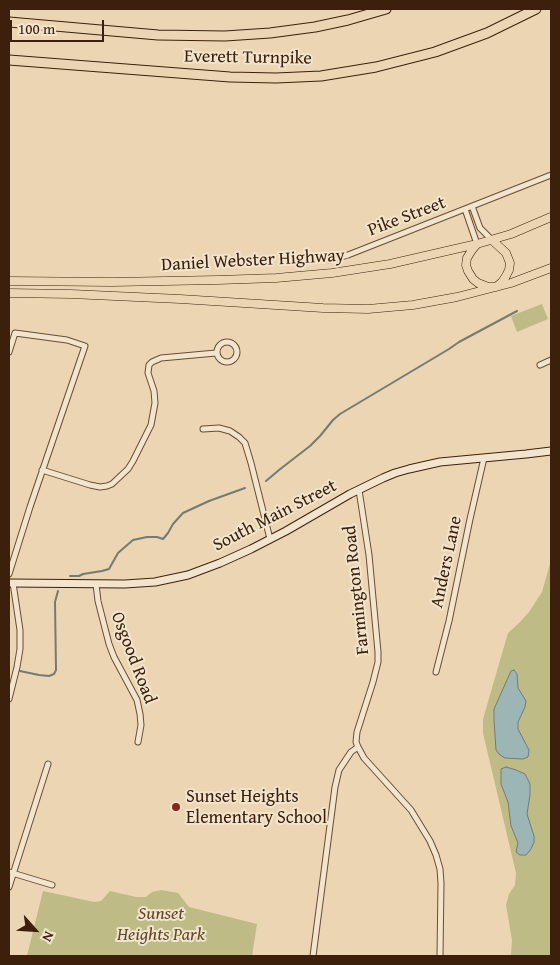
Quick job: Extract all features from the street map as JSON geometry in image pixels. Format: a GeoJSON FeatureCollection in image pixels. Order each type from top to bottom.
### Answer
{"type":"FeatureCollection","features":[{"type":"Feature","properties":{"kind":"highway","name":"Everett Turnpike"},"geometry":{"type":"LineString","coordinates":[[9,22],[146,34],[225,36],[309,28],[386,9]]}},
{"type":"Feature","properties":{"kind":"highway","name":"Everett Turnpike"},"geometry":{"type":"LineString","coordinates":[[9,60],[230,77],[276,78],[321,76],[376,67],[434,52],[487,33],[536,9]]}},
{"type":"Feature","properties":{"kind":"main road","name":"Daniel Webster Highway"},"geometry":{"type":"LineString","coordinates":[[9,281],[180,281],[299,277],[344,272],[477,244],[533,226],[551,217]]}},
{"type":"Feature","properties":{"kind":"main road"},"geometry":{"type":"LineString","coordinates":[[477,244],[467,258],[466,265],[468,271],[478,283],[488,287],[496,287],[506,276],[510,264],[504,250],[492,240]]}},
{"type":"Feature","properties":{"kind":"main road","name":"Daniel Webster Highway"},"geometry":{"type":"LineString","coordinates":[[9,294],[71,294],[357,309],[391,307],[457,297],[496,287],[551,268]]}},
{"type":"Feature","properties":{"kind":"street","name":"Pike Street"},"geometry":{"type":"LineString","coordinates":[[330,260],[348,255],[551,175]]}},
{"type":"Feature","properties":{"kind":"street","name":"Pike Street"},"geometry":{"type":"LineString","coordinates":[[472,206],[480,228],[492,240]]}},
{"type":"Feature","properties":{"kind":"street","name":"Pike Street"},"geometry":{"type":"LineString","coordinates":[[465,209],[477,244]]}},
{"type":"Feature","properties":{"kind":"street"},"geometry":{"type":"LineString","coordinates":[[9,352],[15,333],[68,340],[85,346],[42,470],[9,574]]}},
{"type":"Feature","properties":{"kind":"street"},"geometry":{"type":"LineString","coordinates":[[227,342],[235,346],[237,352],[234,360],[226,363],[220,360],[216,353],[219,345],[227,342]]}},
{"type":"Feature","properties":{"kind":"street"},"geometry":{"type":"LineString","coordinates":[[42,470],[90,485],[100,487],[112,484],[133,461],[151,425],[155,403],[148,373],[149,365],[161,358],[216,353]]}},
{"type":"Feature","properties":{"kind":"street"},"geometry":{"type":"LineString","coordinates":[[540,365],[551,360]]}},
{"type":"Feature","properties":{"kind":"street"},"geometry":{"type":"LineString","coordinates":[[203,429],[219,428],[230,431],[245,443],[270,539]]}},
{"type":"Feature","properties":{"kind":"street","name":"South Main Street"},"geometry":{"type":"LineString","coordinates":[[11,583],[140,584],[188,575],[251,549],[383,478],[440,462],[551,451]]}},
{"type":"Feature","properties":{"kind":"street","name":"Anders Lane"},"geometry":{"type":"LineString","coordinates":[[436,672],[449,621],[484,458]]}},
{"type":"Feature","properties":{"kind":"street","name":"Farmington Road"},"geometry":{"type":"LineString","coordinates":[[358,747],[356,732],[374,682],[378,662],[369,554],[360,490]]}},
{"type":"Feature","properties":{"kind":"street"},"geometry":{"type":"LineString","coordinates":[[9,699],[20,649],[20,630],[11,583]]}},
{"type":"Feature","properties":{"kind":"street","name":"Osgood Road"},"geometry":{"type":"LineString","coordinates":[[96,584],[98,602],[109,644],[137,700],[141,725],[138,742]]}},
{"type":"Feature","properties":{"kind":"street"},"geometry":{"type":"LineString","coordinates":[[313,956],[335,787],[339,770],[351,752],[358,747],[364,758],[411,810],[430,841],[436,855],[441,883],[440,956]]}},
{"type":"Feature","properties":{"kind":"street"},"geometry":{"type":"LineString","coordinates":[[9,887],[11,872],[48,764]]}},
{"type":"Feature","properties":{"kind":"street"},"geometry":{"type":"LineString","coordinates":[[11,872],[52,885]]}},
{"type":"Feature","properties":{"kind":"green space"},"geometry":{"type":"Polygon","coordinates":[[[542,304],[548,319],[517,332],[511,316],[542,304]]]}},
{"type":"Feature","properties":{"kind":"green space"},"geometry":{"type":"Polygon","coordinates":[[[551,560],[551,956],[511,956],[512,940],[506,905],[509,894],[515,885],[516,873],[483,733],[483,719],[508,633],[529,612],[542,592],[551,560]]]}},
{"type":"Feature","properties":{"kind":"green space","name":"Sunset Heights Park"},"geometry":{"type":"Polygon","coordinates":[[[161,890],[178,893],[189,907],[257,924],[252,956],[27,956],[43,891],[94,902],[101,901],[110,891],[136,897],[146,897],[152,892],[161,890]]]}},
{"type":"Feature","properties":{"kind":"water"},"geometry":{"type":"Polygon","coordinates":[[[514,670],[517,674],[518,688],[526,701],[518,722],[518,729],[529,750],[528,757],[523,759],[505,758],[496,750],[494,709],[511,671],[514,670]]]}},
{"type":"Feature","properties":{"kind":"water"},"geometry":{"type":"Polygon","coordinates":[[[506,767],[525,774],[530,784],[527,814],[534,842],[526,855],[520,855],[516,852],[518,843],[511,826],[508,802],[501,784],[501,769],[506,767]]]}},
{"type":"Feature","properties":{"kind":"waterway"},"geometry":{"type":"LineString","coordinates":[[266,481],[310,446],[340,414],[459,342],[517,311]]}},
{"type":"Feature","properties":{"kind":"waterway"},"geometry":{"type":"LineString","coordinates":[[70,576],[79,576],[109,569],[118,553],[133,540],[147,537],[163,539],[183,513],[245,488]]}},
{"type":"Feature","properties":{"kind":"waterway"},"geometry":{"type":"LineString","coordinates":[[20,671],[49,676],[54,674],[56,670],[55,602],[58,591]]}},
{"type":"Feature","properties":{"kind":"place","name":"Sunset Heights Elementary School"},"geometry":{"type":"Point","coordinates":[176,807]}}]}
